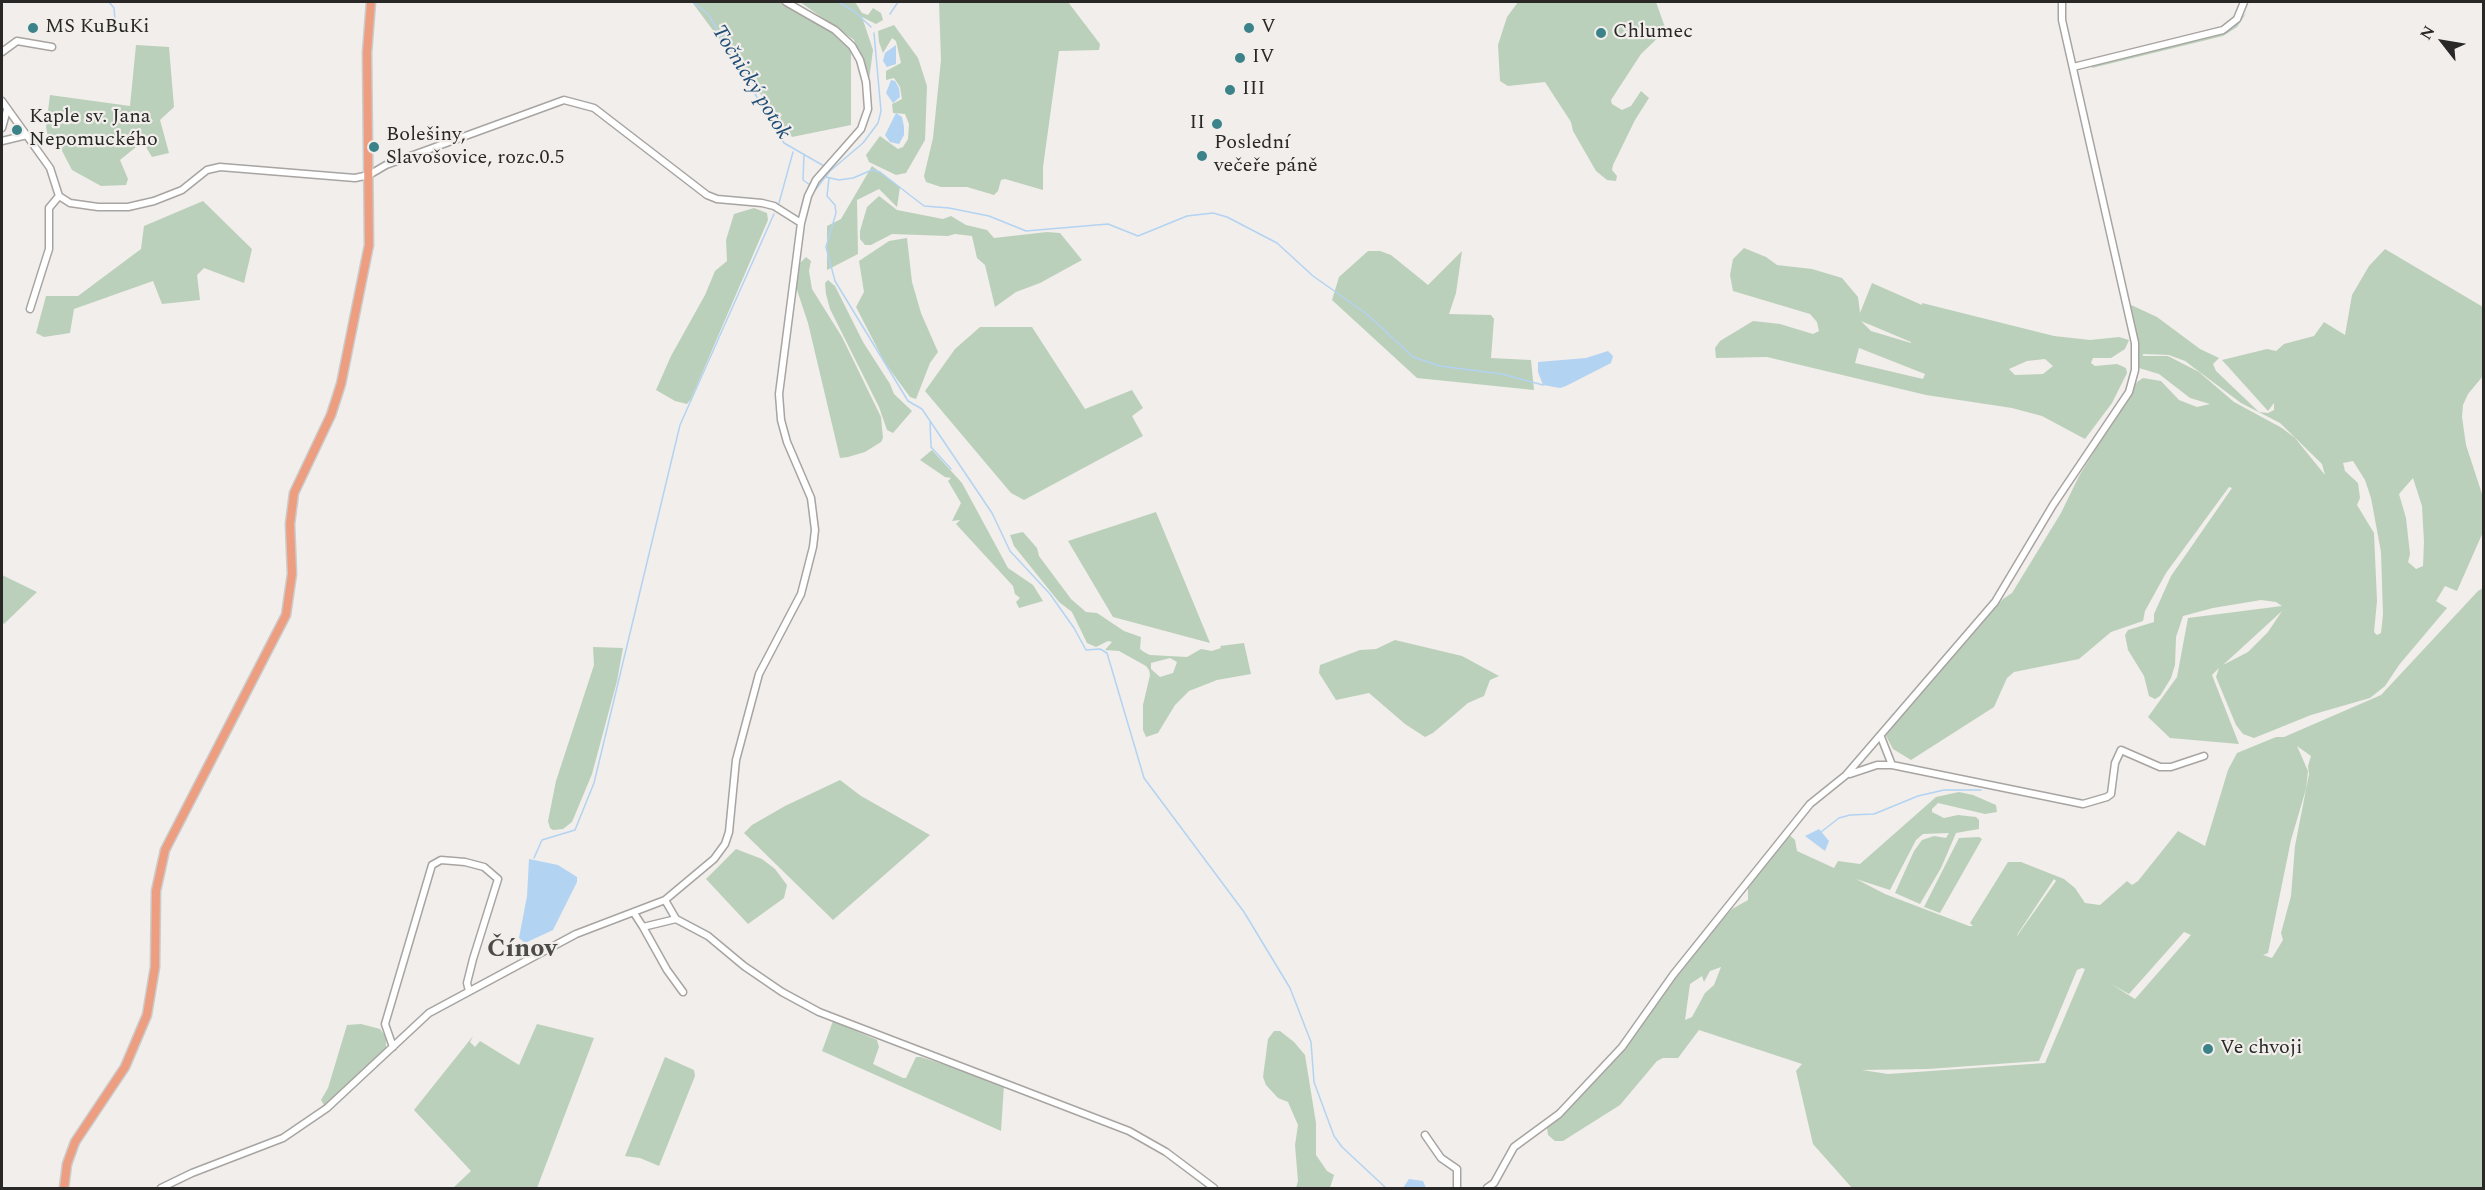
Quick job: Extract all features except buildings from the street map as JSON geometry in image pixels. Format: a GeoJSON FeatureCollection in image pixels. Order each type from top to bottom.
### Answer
{"type":"FeatureCollection","features":[{"type":"Feature","properties":{"kind":"main road"},"geometry":{"type":"LineString","coordinates":[[64,1188],[65,1176],[77,1138],[125,1067],[143,1029],[154,977],[157,882],[167,844],[286,615],[291,586],[290,524],[294,493],[331,416],[350,351],[369,245],[368,53],[371,2]]}},
{"type":"Feature","properties":{"kind":"street"},"geometry":{"type":"LineString","coordinates":[[161,1188],[192,1173],[264,1147],[294,1131],[327,1108],[429,1013],[576,934],[665,900],[714,859],[726,844],[736,760],[759,674],[801,594],[811,564],[815,530],[811,498],[787,442],[781,420],[778,394],[801,223],[808,196],[822,171],[861,129],[866,119],[868,100],[866,82],[856,53],[844,37],[786,2]]}},
{"type":"Feature","properties":{"kind":"street"},"geometry":{"type":"LineString","coordinates":[[1487,1188],[1494,1183],[1514,1147],[1558,1114],[1608,1064],[1673,975],[1804,812],[1846,776],[1995,602],[2053,505],[2112,419],[2132,382],[2136,357],[2135,343],[2062,20],[2061,2]]}},
{"type":"Feature","properties":{"kind":"street"},"geometry":{"type":"LineString","coordinates":[[2073,67],[2223,30],[2237,19],[2244,2]]}},
{"type":"Feature","properties":{"kind":"street"},"geometry":{"type":"LineString","coordinates":[[2,51],[17,41],[52,47]]}},
{"type":"Feature","properties":{"kind":"street"},"geometry":{"type":"LineString","coordinates":[[2,101],[50,168],[59,196],[70,203],[98,207],[128,207],[182,190],[207,170],[220,167],[355,178],[369,175],[386,165],[564,100],[594,108],[707,195],[717,199],[774,206],[801,223]]}},
{"type":"Feature","properties":{"kind":"street"},"geometry":{"type":"LineString","coordinates":[[2,128],[7,110]]}},
{"type":"Feature","properties":{"kind":"street"},"geometry":{"type":"LineString","coordinates":[[2,141],[27,135]]}},
{"type":"Feature","properties":{"kind":"street"},"geometry":{"type":"LineString","coordinates":[[30,309],[49,249],[49,208],[59,196]]}},
{"type":"Feature","properties":{"kind":"street"},"geometry":{"type":"LineString","coordinates":[[1881,737],[1892,765]]}},
{"type":"Feature","properties":{"kind":"street"},"geometry":{"type":"LineString","coordinates":[[1846,776],[1877,765],[1892,765],[2083,804],[2112,794],[2115,763],[2121,750],[2160,767],[2170,767],[2204,756]]}},
{"type":"Feature","properties":{"kind":"street"},"geometry":{"type":"LineString","coordinates":[[393,1047],[385,1024],[432,866],[441,860],[465,862],[484,867],[498,879],[467,983],[469,991]]}},
{"type":"Feature","properties":{"kind":"street"},"geometry":{"type":"LineString","coordinates":[[665,900],[676,919],[708,936],[744,966],[782,992],[819,1012],[1129,1131],[1166,1152],[1215,1188]]}},
{"type":"Feature","properties":{"kind":"street"},"geometry":{"type":"LineString","coordinates":[[634,913],[683,992]]}},
{"type":"Feature","properties":{"kind":"street"},"geometry":{"type":"LineString","coordinates":[[642,927],[676,919]]}},
{"type":"Feature","properties":{"kind":"street"},"geometry":{"type":"LineString","coordinates":[[1425,1136],[1441,1158],[1457,1169],[1457,1188]]}},
{"type":"Feature","properties":{"kind":"green space"},"geometry":{"type":"Polygon","coordinates":[[[692,2],[794,2],[851,39],[851,125],[792,137],[692,2]]]}},
{"type":"Feature","properties":{"kind":"green space"},"geometry":{"type":"Polygon","coordinates":[[[800,2],[855,2],[862,13],[868,15],[873,8],[881,13],[883,20],[876,24],[862,17],[873,50],[869,80],[854,40],[800,2]]]}},
{"type":"Feature","properties":{"kind":"green space"},"geometry":{"type":"Polygon","coordinates":[[[939,2],[1068,2],[1100,44],[1099,50],[1059,51],[1043,167],[1043,190],[1005,179],[1001,180],[998,191],[994,195],[967,187],[941,187],[926,182],[924,176],[933,138],[941,60],[939,2]]]}},
{"type":"Feature","properties":{"kind":"green space"},"geometry":{"type":"Polygon","coordinates":[[[1518,2],[1656,2],[1666,30],[1641,54],[1611,100],[1612,104],[1622,110],[1631,106],[1641,91],[1649,98],[1635,120],[1613,165],[1612,170],[1617,176],[1616,181],[1607,180],[1596,171],[1573,131],[1571,122],[1545,82],[1508,86],[1500,81],[1498,45],[1507,17],[1518,2]]]}},
{"type":"Feature","properties":{"kind":"green space"},"geometry":{"type":"Polygon","coordinates":[[[2247,12],[2237,27],[2223,36],[2092,68],[2092,65],[2222,34],[2233,28],[2247,12]]]}},
{"type":"Feature","properties":{"kind":"green space"},"geometry":{"type":"Polygon","coordinates":[[[894,25],[918,58],[927,86],[925,140],[906,173],[896,175],[869,162],[866,155],[880,136],[898,149],[903,147],[908,139],[909,124],[905,114],[893,113],[892,104],[902,99],[900,87],[894,78],[886,80],[886,71],[901,63],[896,41],[892,38],[883,53],[879,42],[878,31],[894,25]]]}},
{"type":"Feature","properties":{"kind":"green space"},"geometry":{"type":"Polygon","coordinates":[[[136,45],[169,47],[174,107],[160,120],[169,153],[152,157],[146,147],[136,147],[120,160],[128,179],[126,185],[101,186],[72,170],[59,145],[48,137],[46,127],[50,95],[130,106],[136,45]]]}},
{"type":"Feature","properties":{"kind":"green space"},"geometry":{"type":"Polygon","coordinates":[[[872,166],[900,187],[897,207],[879,189],[857,200],[858,254],[827,270],[827,226],[841,219],[872,166]]]}},
{"type":"Feature","properties":{"kind":"green space"},"geometry":{"type":"Polygon","coordinates":[[[879,196],[897,210],[943,219],[951,216],[966,225],[987,230],[994,238],[1047,232],[1060,233],[1082,260],[1040,283],[1016,292],[995,307],[985,265],[977,258],[972,236],[892,234],[871,245],[865,245],[860,239],[860,231],[867,207],[879,196]]]}},
{"type":"Feature","properties":{"kind":"green space"},"geometry":{"type":"Polygon","coordinates":[[[203,201],[252,249],[244,283],[204,268],[197,275],[200,300],[162,304],[153,281],[74,309],[70,333],[44,337],[36,333],[46,296],[78,296],[141,249],[144,226],[203,201]]]}},
{"type":"Feature","properties":{"kind":"green space"},"geometry":{"type":"Polygon","coordinates":[[[754,208],[767,213],[768,220],[691,399],[687,404],[675,401],[656,390],[715,271],[727,261],[726,240],[734,214],[754,208]]]}},
{"type":"Feature","properties":{"kind":"green space"},"geometry":{"type":"Polygon","coordinates":[[[907,238],[912,282],[921,313],[938,352],[930,363],[916,399],[910,397],[885,363],[856,307],[864,292],[859,261],[889,241],[907,238]]]}},
{"type":"Feature","properties":{"kind":"green space"},"geometry":{"type":"Polygon","coordinates":[[[1744,248],[1766,257],[1777,265],[1812,269],[1842,278],[1858,297],[1860,313],[1872,283],[1922,305],[1922,303],[2054,336],[2090,340],[2119,337],[2129,340],[2125,349],[2111,358],[2093,358],[2091,363],[2095,366],[2117,364],[2126,368],[2127,373],[2112,403],[2085,439],[2042,416],[2012,408],[1926,395],[1767,357],[1716,358],[1715,348],[1720,341],[1753,321],[1780,324],[1813,334],[1819,331],[1817,322],[1810,314],[1733,291],[1730,275],[1733,259],[1744,248]],[[1861,321],[1871,331],[1911,343],[1911,342],[1861,321]],[[1859,348],[1855,363],[1923,379],[1925,374],[1859,348]],[[2045,359],[2027,361],[2009,369],[2015,375],[2043,374],[2053,366],[2045,359]]]}},
{"type":"Feature","properties":{"kind":"green space"},"geometry":{"type":"Polygon","coordinates":[[[2385,249],[2483,307],[2483,376],[2468,394],[2463,405],[2462,417],[2466,445],[2483,497],[2483,532],[2457,591],[2445,586],[2436,601],[2447,608],[2399,665],[2385,686],[2370,698],[2311,715],[2254,738],[2243,734],[2236,725],[2216,677],[2219,668],[2212,675],[2239,744],[2170,738],[2148,717],[2177,677],[2188,618],[2282,606],[2276,602],[2261,600],[2213,608],[2183,616],[2176,637],[2175,665],[2171,678],[2160,696],[2155,699],[2149,696],[2144,676],[2128,650],[2125,635],[2128,630],[2154,622],[2154,614],[2171,576],[2232,488],[2229,487],[2166,573],[2145,611],[2143,621],[2111,632],[2079,659],[2014,672],[2007,678],[1994,707],[1911,760],[1893,749],[1886,736],[1888,732],[2003,599],[2012,593],[2061,513],[2079,476],[2137,382],[2143,378],[2161,381],[2179,400],[2197,407],[2210,404],[2190,398],[2159,374],[2139,368],[2138,342],[2129,304],[2157,317],[2200,349],[2219,358],[2213,364],[2216,371],[2259,412],[2268,413],[2274,410],[2274,403],[2268,411],[2222,360],[2267,349],[2276,351],[2284,344],[2314,336],[2324,322],[2345,335],[2352,295],[2369,266],[2385,249]],[[2143,354],[2143,356],[2168,356],[2199,372],[2234,402],[2282,428],[2295,438],[2325,475],[2322,464],[2280,423],[2241,403],[2185,361],[2169,355],[2143,354]],[[2353,461],[2343,463],[2345,471],[2358,483],[2360,498],[2357,505],[2374,533],[2377,601],[2374,632],[2377,635],[2381,633],[2383,615],[2381,552],[2371,498],[2365,480],[2353,461]],[[2413,478],[2399,494],[2406,518],[2410,554],[2408,562],[2416,569],[2423,566],[2424,542],[2422,506],[2413,478]],[[2282,611],[2223,665],[2248,652],[2268,632],[2282,611]]]}},
{"type":"Feature","properties":{"kind":"green space"},"geometry":{"type":"Polygon","coordinates":[[[1368,251],[1380,251],[1391,255],[1428,285],[1462,251],[1456,293],[1449,314],[1491,315],[1494,319],[1491,358],[1531,360],[1534,390],[1417,378],[1332,300],[1339,277],[1368,251]]]}},
{"type":"Feature","properties":{"kind":"green space"},"geometry":{"type":"Polygon","coordinates":[[[806,257],[811,261],[809,271],[812,289],[842,337],[881,417],[883,438],[881,442],[865,452],[848,457],[840,458],[808,323],[796,287],[800,263],[806,257]]]}},
{"type":"Feature","properties":{"kind":"green space"},"geometry":{"type":"Polygon","coordinates":[[[828,280],[835,286],[863,342],[894,394],[912,411],[893,433],[887,430],[879,407],[830,309],[825,283],[828,280]]]}},
{"type":"Feature","properties":{"kind":"green space"},"geometry":{"type":"Polygon","coordinates":[[[980,327],[1032,327],[1085,409],[1132,390],[1143,408],[1132,416],[1143,436],[1024,500],[1011,493],[925,391],[955,349],[980,327]]]}},
{"type":"Feature","properties":{"kind":"green space"},"geometry":{"type":"Polygon","coordinates":[[[932,450],[962,483],[1008,568],[1033,585],[1043,601],[1019,608],[1016,602],[1020,598],[1015,594],[1013,586],[956,524],[960,520],[952,521],[961,503],[948,481],[951,478],[945,477],[920,460],[932,450]]]}},
{"type":"Feature","properties":{"kind":"green space"},"geometry":{"type":"Polygon","coordinates":[[[1156,512],[1210,643],[1113,617],[1068,541],[1156,512]]]}},
{"type":"Feature","properties":{"kind":"green space"},"geometry":{"type":"Polygon","coordinates":[[[1023,532],[1037,548],[1039,556],[1071,599],[1086,612],[1097,613],[1124,631],[1141,637],[1140,649],[1144,652],[1150,655],[1187,657],[1201,649],[1212,651],[1221,648],[1220,646],[1244,643],[1251,674],[1217,680],[1189,691],[1175,705],[1158,733],[1146,737],[1143,730],[1143,705],[1150,675],[1149,670],[1119,651],[1105,650],[1112,642],[1108,641],[1096,647],[1087,643],[1072,612],[1059,602],[1014,546],[1010,535],[1023,532]],[[1170,658],[1151,663],[1151,669],[1160,677],[1173,673],[1177,662],[1170,658]]]}},
{"type":"Feature","properties":{"kind":"green space"},"geometry":{"type":"Polygon","coordinates":[[[2,575],[37,592],[4,624],[2,622],[2,575]]]}},
{"type":"Feature","properties":{"kind":"green space"},"geometry":{"type":"Polygon","coordinates":[[[2483,588],[2483,1188],[1852,1188],[1813,1144],[1796,1071],[1802,1064],[1699,1030],[1678,1058],[1663,1058],[1657,1061],[1620,1105],[1563,1141],[1555,1141],[1548,1135],[1547,1128],[1605,1071],[1627,1045],[1702,942],[1732,909],[1748,900],[1748,886],[1786,832],[1795,840],[1797,851],[1834,868],[1838,861],[1860,864],[1936,797],[1959,792],[1973,795],[1996,805],[1997,812],[1985,814],[1938,803],[1932,809],[1932,812],[1944,818],[1958,815],[1976,817],[1979,820],[1979,829],[1956,833],[1941,868],[1920,904],[1895,893],[1914,851],[1922,840],[1934,836],[1946,838],[1949,833],[1923,834],[1916,840],[1890,890],[1856,879],[1885,894],[1969,926],[1973,926],[1970,923],[2008,862],[2021,862],[2064,879],[2075,888],[2085,903],[2100,905],[2127,881],[2132,885],[2138,881],[2178,831],[2205,846],[2228,770],[2237,753],[2276,737],[2284,737],[2381,695],[2483,588]],[[2297,746],[2308,771],[2306,789],[2291,840],[2268,953],[2263,955],[2272,958],[2283,940],[2281,933],[2291,896],[2295,846],[2309,774],[2308,766],[2311,756],[2297,746]],[[2054,879],[2017,935],[2056,881],[2054,879]],[[2184,932],[2129,994],[2111,984],[2135,999],[2191,935],[2184,932]],[[1721,967],[1710,971],[1704,982],[1702,976],[1690,984],[1685,1020],[1692,1017],[1705,993],[1714,985],[1721,967]],[[2085,969],[2077,970],[2039,1061],[1928,1069],[1862,1070],[1888,1074],[2045,1063],[2085,969]]]}},
{"type":"Feature","properties":{"kind":"green space"},"geometry":{"type":"Polygon","coordinates":[[[1395,640],[1462,656],[1499,676],[1490,680],[1484,696],[1468,703],[1433,733],[1425,737],[1405,724],[1369,693],[1336,700],[1319,673],[1320,665],[1360,650],[1376,649],[1395,640]]]}},
{"type":"Feature","properties":{"kind":"green space"},"geometry":{"type":"Polygon","coordinates":[[[593,647],[623,648],[617,681],[592,774],[572,822],[563,829],[553,830],[548,821],[556,781],[594,665],[593,647]]]}},
{"type":"Feature","properties":{"kind":"green space"},"geometry":{"type":"Polygon","coordinates":[[[840,780],[861,796],[930,835],[833,920],[744,833],[752,825],[785,806],[840,780]]]}},
{"type":"Feature","properties":{"kind":"green space"},"geometry":{"type":"Polygon","coordinates":[[[1979,837],[1982,839],[1940,913],[1924,907],[1959,838],[1979,837]]]}},
{"type":"Feature","properties":{"kind":"green space"},"geometry":{"type":"Polygon","coordinates":[[[736,849],[762,859],[775,869],[787,885],[784,898],[748,924],[706,879],[736,849]]]}},
{"type":"Feature","properties":{"kind":"green space"},"geometry":{"type":"Polygon","coordinates":[[[833,1021],[877,1040],[879,1047],[873,1064],[903,1078],[906,1078],[916,1057],[921,1057],[1004,1085],[1001,1131],[822,1051],[833,1021]]]}},
{"type":"Feature","properties":{"kind":"green space"},"geometry":{"type":"Polygon","coordinates":[[[361,1024],[380,1029],[386,1037],[386,1049],[325,1107],[321,1100],[328,1088],[347,1025],[361,1024]]]}},
{"type":"Feature","properties":{"kind":"green space"},"geometry":{"type":"Polygon","coordinates":[[[537,1024],[594,1038],[537,1188],[453,1188],[471,1171],[414,1110],[473,1036],[470,1042],[475,1047],[480,1041],[519,1065],[537,1024]]]}},
{"type":"Feature","properties":{"kind":"green space"},"geometry":{"type":"Polygon","coordinates":[[[1274,1031],[1280,1031],[1305,1055],[1316,1123],[1316,1155],[1327,1171],[1334,1175],[1330,1188],[1296,1188],[1298,1181],[1295,1145],[1298,1125],[1288,1102],[1278,1098],[1266,1085],[1263,1077],[1268,1039],[1274,1031]]]}},
{"type":"Feature","properties":{"kind":"green space"},"geometry":{"type":"Polygon","coordinates":[[[665,1057],[694,1070],[695,1076],[659,1166],[640,1158],[625,1156],[665,1057]]]}},
{"type":"Feature","properties":{"kind":"water"},"geometry":{"type":"Polygon","coordinates":[[[896,45],[896,64],[887,67],[883,61],[885,53],[896,45]]]}},
{"type":"Feature","properties":{"kind":"water"},"geometry":{"type":"Polygon","coordinates":[[[891,80],[895,81],[899,88],[900,97],[893,103],[886,93],[891,80]]]}},
{"type":"Feature","properties":{"kind":"water"},"geometry":{"type":"Polygon","coordinates":[[[896,113],[902,117],[904,127],[904,135],[899,144],[890,142],[885,135],[896,113]]]}},
{"type":"Feature","properties":{"kind":"water"},"geometry":{"type":"Polygon","coordinates":[[[1608,351],[1613,356],[1611,363],[1560,388],[1543,385],[1538,372],[1538,362],[1586,358],[1608,351]]]}},
{"type":"Feature","properties":{"kind":"water"},"geometry":{"type":"Polygon","coordinates":[[[1819,829],[1829,841],[1825,851],[1805,836],[1819,829]]]}},
{"type":"Feature","properties":{"kind":"water"},"geometry":{"type":"Polygon","coordinates":[[[529,859],[558,865],[577,877],[577,882],[553,930],[525,943],[519,938],[527,896],[529,859]]]}},
{"type":"Feature","properties":{"kind":"water"},"geometry":{"type":"Polygon","coordinates":[[[1409,1179],[1423,1181],[1426,1188],[1403,1188],[1409,1179]]]}},
{"type":"Feature","properties":{"kind":"waterway"},"geometry":{"type":"LineString","coordinates":[[109,2],[114,8],[115,20]]}},
{"type":"Feature","properties":{"kind":"waterway","name":"Točnický potok"},"geometry":{"type":"LineString","coordinates":[[693,2],[708,14],[784,143],[824,166]]}},
{"type":"Feature","properties":{"kind":"waterway","name":"Točnický potok"},"geometry":{"type":"LineString","coordinates":[[838,2],[854,11],[871,27]]}},
{"type":"Feature","properties":{"kind":"waterway"},"geometry":{"type":"LineString","coordinates":[[890,14],[898,2]]}},
{"type":"Feature","properties":{"kind":"waterway"},"geometry":{"type":"LineString","coordinates":[[2225,32],[2236,25],[2243,14]]}},
{"type":"Feature","properties":{"kind":"waterway","name":"Točnický potok"},"geometry":{"type":"LineString","coordinates":[[828,169],[830,171],[863,143],[878,123],[881,111],[874,33]]}},
{"type":"Feature","properties":{"kind":"waterway"},"geometry":{"type":"LineString","coordinates":[[779,203],[793,152]]}},
{"type":"Feature","properties":{"kind":"waterway"},"geometry":{"type":"LineString","coordinates":[[804,154],[803,180],[810,185]]}},
{"type":"Feature","properties":{"kind":"waterway"},"geometry":{"type":"LineString","coordinates":[[826,177],[839,180],[853,178],[872,170],[880,172],[924,206],[949,208],[989,216],[1026,231],[1108,224],[1138,236],[1187,216],[1213,213],[1227,217],[1277,243],[1313,276],[1367,314],[1413,357],[1440,366],[1502,374],[1543,385]]}},
{"type":"Feature","properties":{"kind":"waterway"},"geometry":{"type":"LineString","coordinates":[[816,189],[830,171]]}},
{"type":"Feature","properties":{"kind":"waterway"},"geometry":{"type":"LineString","coordinates":[[829,178],[827,196],[835,205],[836,213],[826,247],[835,281],[908,401],[922,409],[992,513],[1010,551],[1050,594],[1074,628],[1086,650],[1100,649],[1107,653],[1144,778],[1244,912],[1290,988],[1311,1042],[1314,1082],[1334,1136],[1342,1147],[1386,1188]]}},
{"type":"Feature","properties":{"kind":"waterway"},"geometry":{"type":"LineString","coordinates":[[534,858],[542,840],[575,830],[594,783],[680,425],[774,214]]}},
{"type":"Feature","properties":{"kind":"waterway"},"geometry":{"type":"LineString","coordinates":[[930,421],[931,447],[951,469]]}},
{"type":"Feature","properties":{"kind":"waterway"},"geometry":{"type":"LineString","coordinates":[[1821,832],[1839,818],[1874,814],[1918,796],[1944,790],[1981,790]]}},
{"type":"Feature","properties":{"kind":"place","name":"MS KuBuKi"},"geometry":{"type":"Point","coordinates":[33,28]}},
{"type":"Feature","properties":{"kind":"place","name":"V"},"geometry":{"type":"Point","coordinates":[1249,28]}},
{"type":"Feature","properties":{"kind":"place","name":"Chlumec"},"geometry":{"type":"Point","coordinates":[1601,33]}},
{"type":"Feature","properties":{"kind":"place","name":"IV"},"geometry":{"type":"Point","coordinates":[1240,58]}},
{"type":"Feature","properties":{"kind":"place","name":"III"},"geometry":{"type":"Point","coordinates":[1230,90]}},
{"type":"Feature","properties":{"kind":"place","name":"II"},"geometry":{"type":"Point","coordinates":[1217,124]}},
{"type":"Feature","properties":{"kind":"place","name":"Kaple sv. Jana Nepomuckého"},"geometry":{"type":"Point","coordinates":[17,130]}},
{"type":"Feature","properties":{"kind":"place","name":"Bolešiny, Slavošovice, rozc.0.5"},"geometry":{"type":"Point","coordinates":[374,147]}},
{"type":"Feature","properties":{"kind":"place","name":"Poslední večeře páně"},"geometry":{"type":"Point","coordinates":[1202,156]}},
{"type":"Feature","properties":{"kind":"place","name":"Ve chvoji"},"geometry":{"type":"Point","coordinates":[2208,1049]}},
{"type":"Feature","properties":{"kind":"district","name":"Čínov"},"geometry":{"type":"Point","coordinates":[522,951]}}]}
